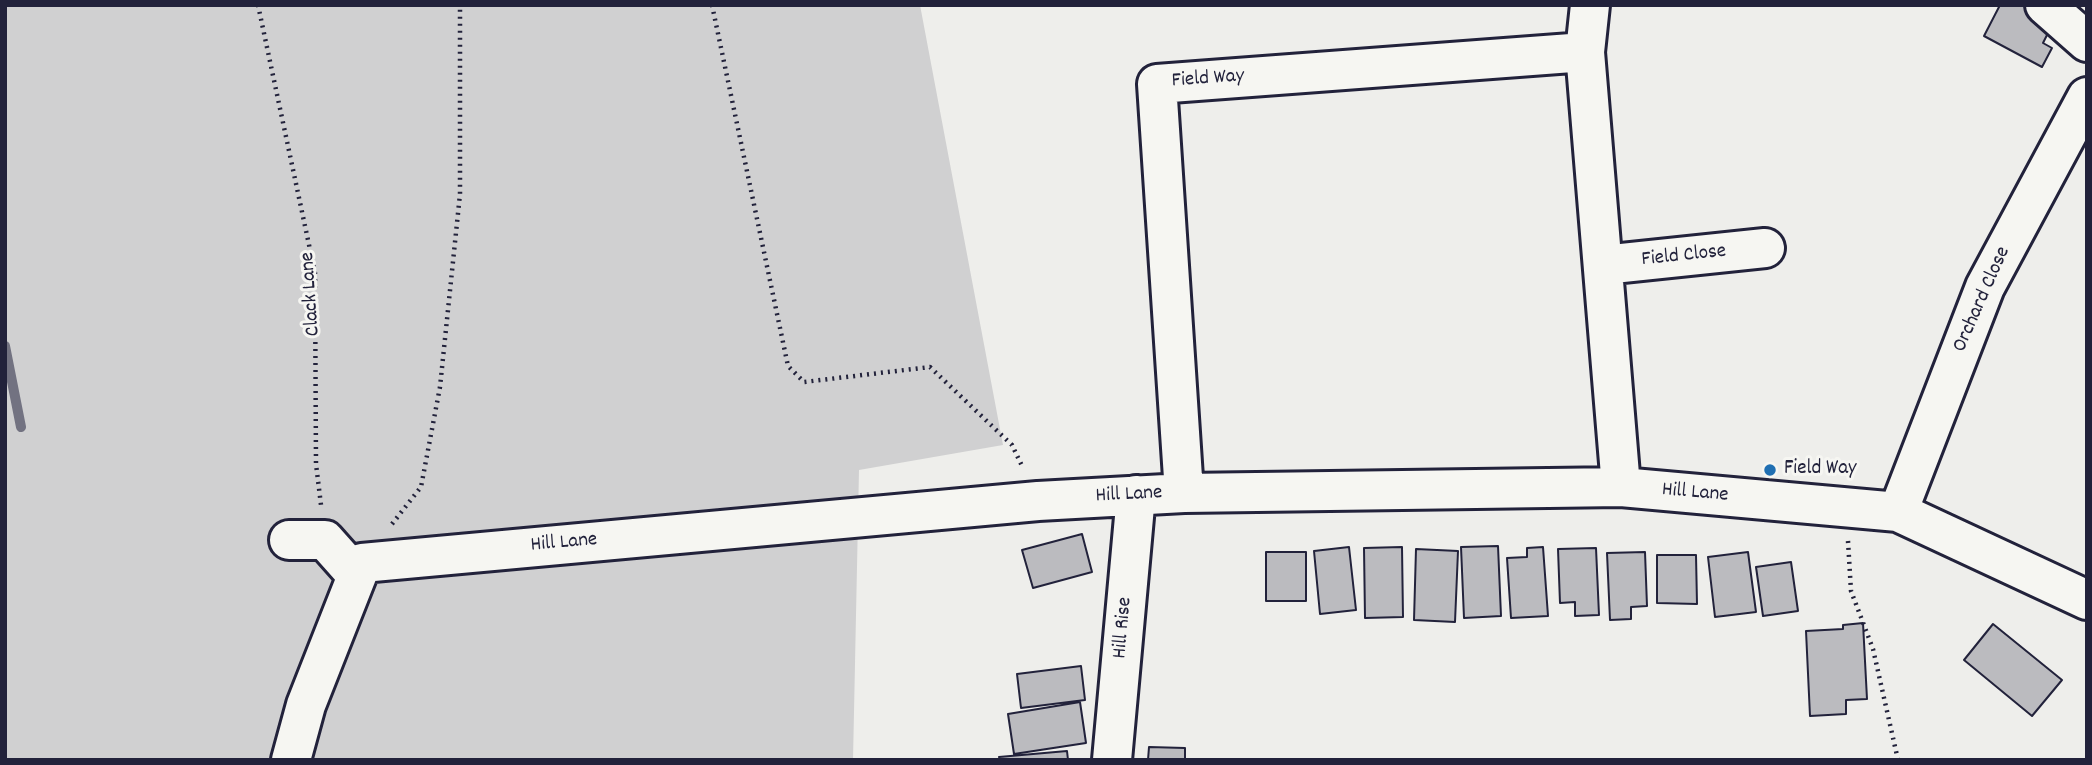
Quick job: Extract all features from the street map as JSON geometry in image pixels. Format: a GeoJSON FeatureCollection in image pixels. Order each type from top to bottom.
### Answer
{"type":"FeatureCollection","features":[{"type":"Feature","properties":{"kind":"street"},"geometry":{"type":"LineString","coordinates":[[1590,5],[1585,52],[1621,486]]}},
{"type":"Feature","properties":{"kind":"street"},"geometry":{"type":"LineString","coordinates":[[2045,5],[2087,42]]}},
{"type":"Feature","properties":{"kind":"street","name":"Field Way"},"geometry":{"type":"LineString","coordinates":[[1184,493],[1157,84],[1585,52]]}},
{"type":"Feature","properties":{"kind":"street","name":"Orchard Close"},"geometry":{"type":"LineString","coordinates":[[1898,512],[1985,287],[2087,97]]}},
{"type":"Feature","properties":{"kind":"street","name":"Field Close"},"geometry":{"type":"LineString","coordinates":[[1603,265],[1765,248]]}},
{"type":"Feature","properties":{"kind":"street","name":"Hill Lane"},"geometry":{"type":"LineString","coordinates":[[359,570],[1023,502],[1184,493],[1621,486],[1898,512],[2087,600]]}},
{"type":"Feature","properties":{"kind":"street","name":"Hill Rise"},"geometry":{"type":"LineString","coordinates":[[1112,760],[1136,495]]}},
{"type":"Feature","properties":{"kind":"street"},"geometry":{"type":"LineString","coordinates":[[291,760],[306,705],[359,570],[307,540]]}},
{"type":"Feature","properties":{"kind":"path","name":"Clack Lane"},"geometry":{"type":"LineString","coordinates":[[258,5],[315,273],[316,464],[307,540]]}},
{"type":"Feature","properties":{"kind":"path"},"geometry":{"type":"LineString","coordinates":[[359,570],[421,487],[440,387],[460,194],[460,5]]}},
{"type":"Feature","properties":{"kind":"path"},"geometry":{"type":"LineString","coordinates":[[712,5],[788,366],[804,382],[930,367],[1012,445],[1023,502]]}},
{"type":"Feature","properties":{"kind":"path"},"geometry":{"type":"LineString","coordinates":[[1849,508],[1851,591],[1873,649],[1898,760]]}},
{"type":"Feature","properties":{"kind":"shaded area"},"geometry":{"type":"Polygon","coordinates":[[[5,5],[920,5],[1003,445],[859,470],[853,760],[5,760],[5,5]]]}},
{"type":"Feature","properties":{"kind":"building"},"geometry":{"type":"Polygon","coordinates":[[[2000,5],[2032,5],[2051,27],[2043,43],[2052,48],[2042,67],[1984,36],[2000,5]]]}},
{"type":"Feature","properties":{"kind":"building"},"geometry":{"type":"Polygon","coordinates":[[[1082,534],[1092,572],[1033,588],[1022,550],[1082,534]]]}},
{"type":"Feature","properties":{"kind":"building"},"geometry":{"type":"Polygon","coordinates":[[[1498,546],[1501,616],[1464,618],[1461,547],[1498,546]]]}},
{"type":"Feature","properties":{"kind":"building"},"geometry":{"type":"Polygon","coordinates":[[[1349,547],[1356,610],[1320,614],[1314,551],[1349,547]]]}},
{"type":"Feature","properties":{"kind":"building"},"geometry":{"type":"Polygon","coordinates":[[[1402,547],[1403,617],[1365,618],[1364,548],[1402,547]]]}},
{"type":"Feature","properties":{"kind":"building"},"geometry":{"type":"Polygon","coordinates":[[[1543,547],[1548,616],[1511,618],[1507,558],[1527,557],[1527,548],[1543,547]]]}},
{"type":"Feature","properties":{"kind":"building"},"geometry":{"type":"Polygon","coordinates":[[[1596,548],[1599,615],[1575,616],[1575,602],[1560,603],[1558,549],[1596,548]]]}},
{"type":"Feature","properties":{"kind":"building"},"geometry":{"type":"Polygon","coordinates":[[[1416,549],[1458,551],[1455,622],[1414,620],[1416,549]]]}},
{"type":"Feature","properties":{"kind":"building"},"geometry":{"type":"Polygon","coordinates":[[[1266,552],[1306,552],[1306,601],[1266,601],[1266,552]]]}},
{"type":"Feature","properties":{"kind":"building"},"geometry":{"type":"Polygon","coordinates":[[[1645,552],[1647,606],[1631,607],[1631,619],[1610,620],[1607,553],[1645,552]]]}},
{"type":"Feature","properties":{"kind":"building"},"geometry":{"type":"Polygon","coordinates":[[[1748,552],[1756,612],[1715,617],[1708,557],[1748,552]]]}},
{"type":"Feature","properties":{"kind":"building"},"geometry":{"type":"Polygon","coordinates":[[[1657,555],[1696,555],[1697,604],[1657,603],[1657,555]]]}},
{"type":"Feature","properties":{"kind":"building"},"geometry":{"type":"Polygon","coordinates":[[[1791,562],[1798,611],[1763,616],[1756,567],[1791,562]]]}},
{"type":"Feature","properties":{"kind":"building"},"geometry":{"type":"Polygon","coordinates":[[[1863,623],[1867,699],[1846,700],[1846,714],[1810,716],[1806,631],[1843,629],[1843,625],[1863,623]]]}},
{"type":"Feature","properties":{"kind":"building"},"geometry":{"type":"Polygon","coordinates":[[[1993,624],[2062,680],[2032,716],[1964,660],[1993,624]]]}},
{"type":"Feature","properties":{"kind":"building"},"geometry":{"type":"Polygon","coordinates":[[[1081,666],[1085,700],[1021,708],[1017,674],[1081,666]]]}},
{"type":"Feature","properties":{"kind":"building"},"geometry":{"type":"Polygon","coordinates":[[[1080,702],[1086,743],[1014,754],[1008,714],[1080,702]]]}},
{"type":"Feature","properties":{"kind":"building"},"geometry":{"type":"Polygon","coordinates":[[[1149,747],[1185,748],[1185,760],[1148,760],[1149,747]]]}},
{"type":"Feature","properties":{"kind":"building"},"geometry":{"type":"Polygon","coordinates":[[[1067,751],[1068,760],[1000,760],[999,757],[1067,751]]]}},
{"type":"Feature","properties":{"kind":"waterway"},"geometry":{"type":"LineString","coordinates":[[5,346],[21,427]]}},
{"type":"Feature","properties":{"kind":"place","name":"Field Way"},"geometry":{"type":"Point","coordinates":[1770,470]}}]}
